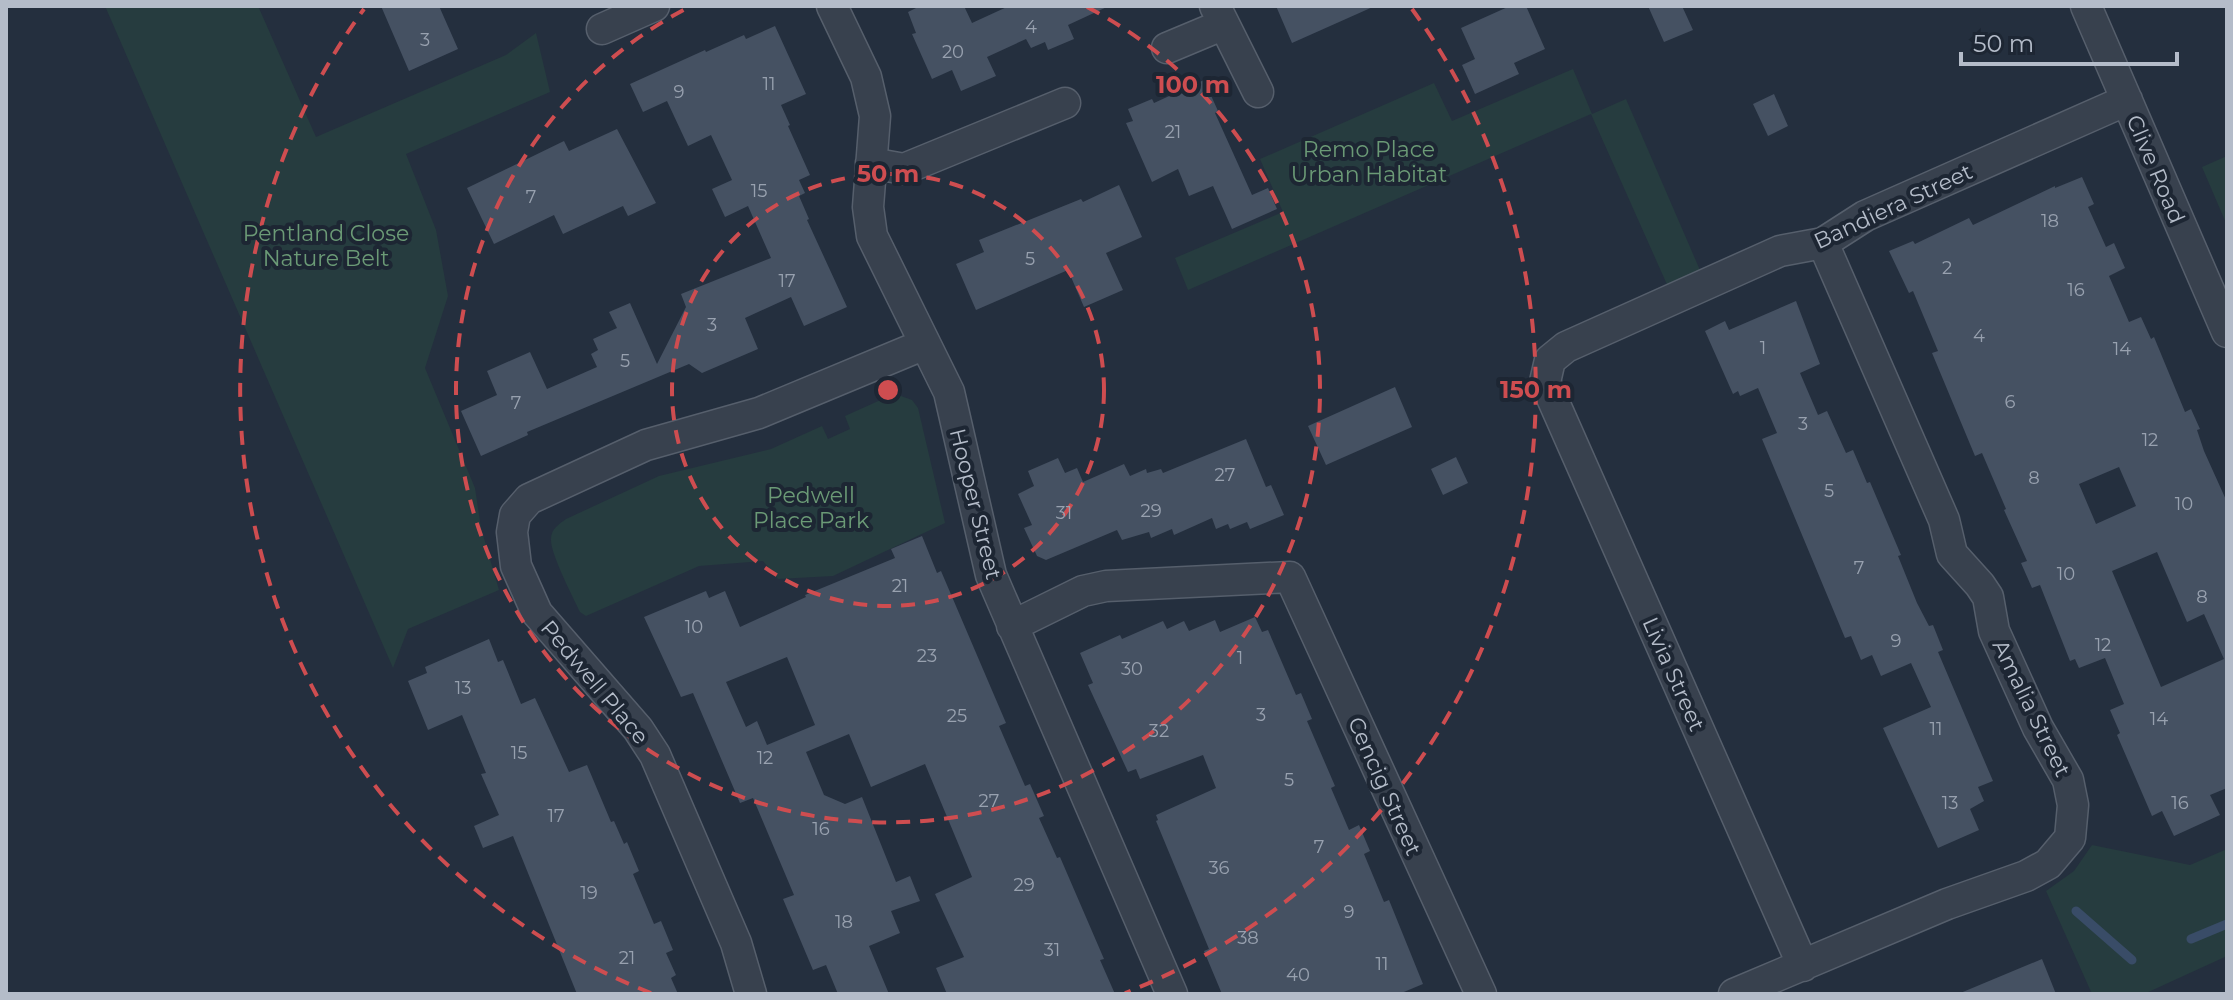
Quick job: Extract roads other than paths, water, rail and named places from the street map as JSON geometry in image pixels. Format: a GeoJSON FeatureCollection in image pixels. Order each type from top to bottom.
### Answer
{"type":"FeatureCollection","features":[{"type":"Feature","properties":{"kind":"street"},"geometry":{"type":"LineString","coordinates":[[602,29],[654,6]]}},
{"type":"Feature","properties":{"kind":"street","name":"Hooper Street"},"geometry":{"type":"LineString","coordinates":[[832,6],[866,77],[875,116],[868,207],[872,236],[949,392],[991,575],[1172,994]]}},
{"type":"Feature","properties":{"kind":"street","name":"Clive Road"},"geometry":{"type":"LineString","coordinates":[[2086,6],[2227,332]]}},
{"type":"Feature","properties":{"kind":"street"},"geometry":{"type":"LineString","coordinates":[[1167,48],[1219,16],[1258,92]]}},
{"type":"Feature","properties":{"kind":"street","name":"Bandiera Street"},"geometry":{"type":"LineString","coordinates":[[1545,382],[1550,360],[1566,347],[1780,251],[1823,243],[1865,216],[2127,100]]}},
{"type":"Feature","properties":{"kind":"street"},"geometry":{"type":"LineString","coordinates":[[871,163],[904,169],[1065,103]]}},
{"type":"Feature","properties":{"kind":"street","name":"Amalia Street"},"geometry":{"type":"LineString","coordinates":[[1734,994],[1947,904],[2026,876],[2048,864],[2070,838],[2073,805],[2068,780],[2038,728],[1994,631],[1988,597],[1952,554],[1938,505],[1823,243]]}},
{"type":"Feature","properties":{"kind":"street","name":"Pedwell Place"},"geometry":{"type":"LineString","coordinates":[[751,994],[736,943],[655,755],[638,729],[537,613],[516,566],[512,532],[515,515],[529,499],[646,445],[759,413],[925,344]]}},
{"type":"Feature","properties":{"kind":"street","name":"Livia Street"},"geometry":{"type":"LineString","coordinates":[[1545,382],[1803,966]]}},
{"type":"Feature","properties":{"kind":"street","name":"Cencig Street"},"geometry":{"type":"LineString","coordinates":[[1012,626],[1083,591],[1106,586],[1290,577],[1481,994]]}},
{"type":"Feature","properties":{"kind":"waterway"},"geometry":{"type":"LineString","coordinates":[[2076,911],[2132,960]]}},
{"type":"Feature","properties":{"kind":"waterway"},"geometry":{"type":"LineString","coordinates":[[2191,939],[2227,924]]}},
{"type":"Feature","properties":{"kind":"park label","name":"Remo Place Urban Habitat"},"geometry":{"type":"Point","coordinates":[1369,162]}},
{"type":"Feature","properties":{"kind":"park label","name":"Pentland Close Nature Belt"},"geometry":{"type":"Point","coordinates":[326,246]}},
{"type":"Feature","properties":{"kind":"park label","name":"Pedwell Place Park"},"geometry":{"type":"Point","coordinates":[811,508]}}]}
